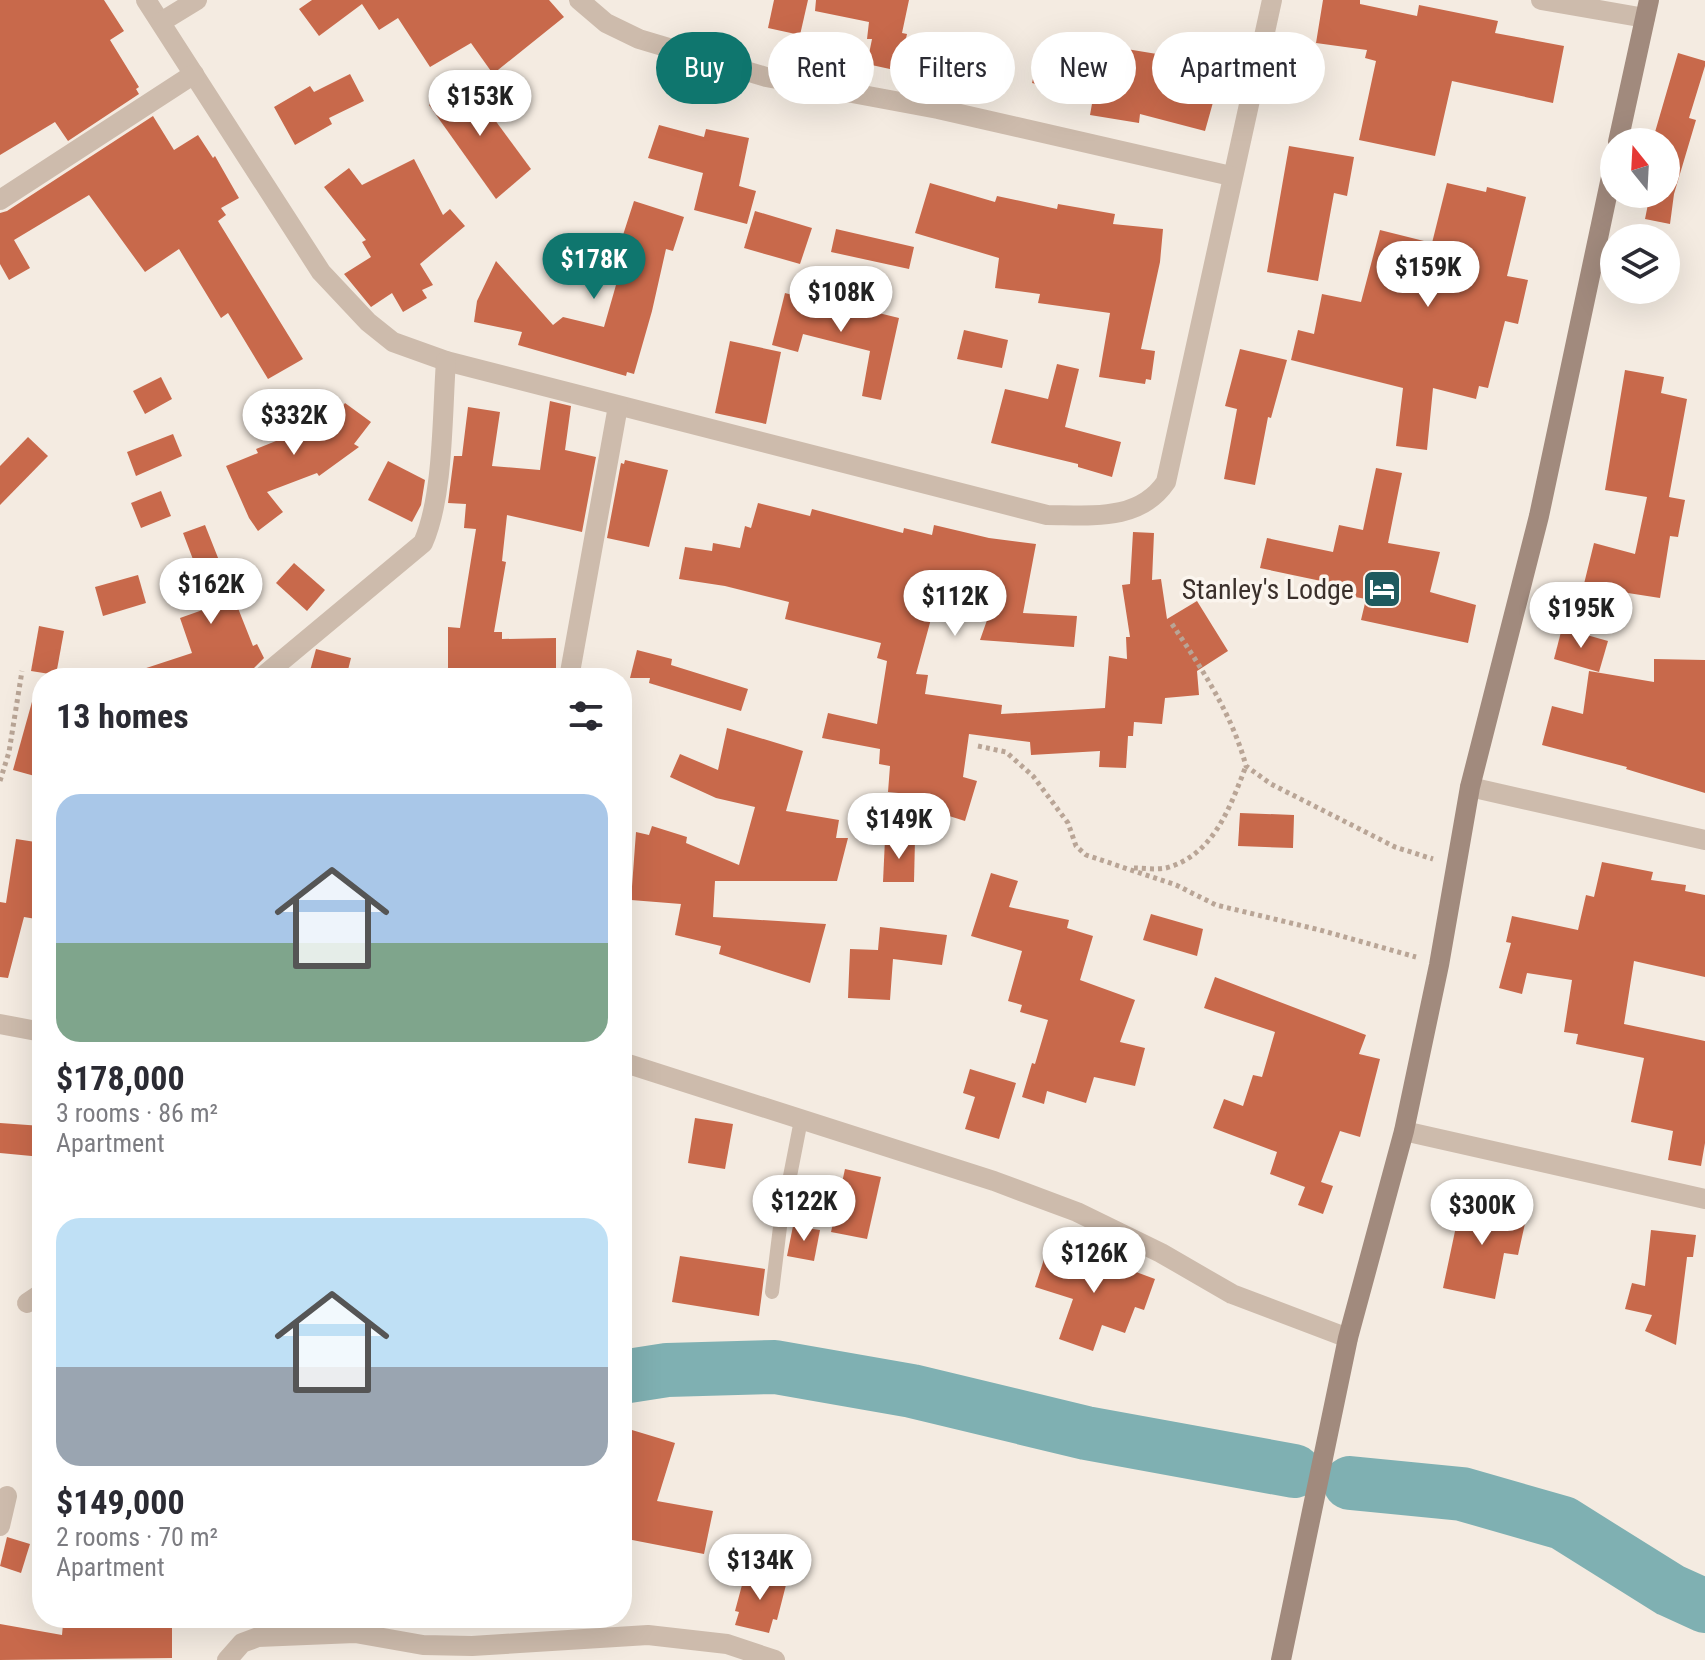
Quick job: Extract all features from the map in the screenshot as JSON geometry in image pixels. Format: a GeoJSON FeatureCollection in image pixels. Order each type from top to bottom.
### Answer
{"type":"FeatureCollection","features":[{"type":"Feature","properties":{"kind":"street"},"geometry":{"type":"LineString","coordinates":[[146,0],[321,272],[368,322],[393,342],[446,361],[1047,515],[1116,514],[1152,499],[1166,482],[1272,0]]}},
{"type":"Feature","properties":{"kind":"street"},"geometry":{"type":"LineString","coordinates":[[161,22],[197,0]]}},
{"type":"Feature","properties":{"kind":"street"},"geometry":{"type":"LineString","coordinates":[[579,0],[606,23],[639,39],[766,77],[938,109],[1231,176]]}},
{"type":"Feature","properties":{"kind":"street"},"geometry":{"type":"LineString","coordinates":[[1541,0],[1647,9],[1621,128]]}},
{"type":"Feature","properties":{"kind":"street"},"geometry":{"type":"LineString","coordinates":[[0,200],[194,74]]}},
{"type":"Feature","properties":{"kind":"street"},"geometry":{"type":"LineString","coordinates":[[1281,1660],[1348,1338],[1404,1131],[1439,965],[1470,787],[1539,516],[1604,208]]}},
{"type":"Feature","properties":{"kind":"street"},"geometry":{"type":"LineString","coordinates":[[273,668],[423,543],[432,522],[436,495],[446,361]]}},
{"type":"Feature","properties":{"kind":"street"},"geometry":{"type":"LineString","coordinates":[[571,668],[618,406]]}},
{"type":"Feature","properties":{"kind":"street"},"geometry":{"type":"LineString","coordinates":[[1470,787],[1705,840]]}},
{"type":"Feature","properties":{"kind":"street"},"geometry":{"type":"LineString","coordinates":[[0,1024],[32,1030]]}},
{"type":"Feature","properties":{"kind":"street"},"geometry":{"type":"LineString","coordinates":[[632,1065],[994,1181],[1077,1212],[1161,1253],[1232,1294],[1348,1338]]}},
{"type":"Feature","properties":{"kind":"street"},"geometry":{"type":"LineString","coordinates":[[1404,1131],[1705,1199]]}},
{"type":"Feature","properties":{"kind":"street"},"geometry":{"type":"LineString","coordinates":[[0,1526],[7,1496]]}},
{"type":"Feature","properties":{"kind":"street"},"geometry":{"type":"LineString","coordinates":[[227,1660],[242,1643],[258,1637],[355,1633],[423,1645],[460,1646],[648,1635],[727,1644],[775,1660]]}},
{"type":"Feature","properties":{"kind":"lane"},"geometry":{"type":"LineString","coordinates":[[772,1292],[780,1227],[801,1120]]}},
{"type":"Feature","properties":{"kind":"path"},"geometry":{"type":"LineString","coordinates":[[1128,868],[1164,868],[1188,859],[1224,822],[1246,766],[1237,732],[1196,659],[1172,624]]}},
{"type":"Feature","properties":{"kind":"path"},"geometry":{"type":"LineString","coordinates":[[0,781],[9,752],[22,671]]}},
{"type":"Feature","properties":{"kind":"path"},"geometry":{"type":"LineString","coordinates":[[978,746],[1006,752],[1033,776],[1068,823],[1076,846],[1086,855],[1176,885],[1216,905],[1320,930],[1439,965]]}},
{"type":"Feature","properties":{"kind":"path"},"geometry":{"type":"LineString","coordinates":[[1246,766],[1271,784],[1395,847],[1457,867]]}},
{"type":"Feature","properties":{"kind":"building"},"geometry":{"type":"Polygon","coordinates":[[[0,0],[104,0],[124,31],[110,40],[139,87],[136,89],[139,94],[68,141],[55,122],[0,155],[0,0]]]}},
{"type":"Feature","properties":{"kind":"building"},"geometry":{"type":"Polygon","coordinates":[[[312,0],[549,0],[564,17],[493,74],[471,43],[430,67],[398,18],[379,30],[362,4],[319,36],[299,9],[312,0]]]}},
{"type":"Feature","properties":{"kind":"building"},"geometry":{"type":"Polygon","coordinates":[[[774,0],[808,0],[801,32],[768,28],[774,0]]]}},
{"type":"Feature","properties":{"kind":"building"},"geometry":{"type":"Polygon","coordinates":[[[816,0],[909,0],[902,32],[890,32],[890,69],[874,66],[874,32],[868,32],[869,22],[815,11],[816,0]]]}},
{"type":"Feature","properties":{"kind":"building"},"geometry":{"type":"Polygon","coordinates":[[[1323,0],[1360,0],[1360,4],[1417,16],[1419,5],[1498,21],[1495,33],[1564,46],[1553,103],[1452,81],[1435,156],[1359,140],[1376,61],[1365,58],[1367,50],[1325,44],[1325,32],[1318,32],[1323,0]]]}},
{"type":"Feature","properties":{"kind":"building"},"geometry":{"type":"Polygon","coordinates":[[[1136,51],[1152,53],[1152,104],[1213,104],[1205,131],[1140,114],[1139,123],[1090,115],[1092,104],[1136,104],[1136,51]]]}},
{"type":"Feature","properties":{"kind":"building"},"geometry":{"type":"Polygon","coordinates":[[[1678,53],[1705,61],[1689,118],[1696,120],[1680,174],[1680,128],[1656,128],[1678,53]]]}},
{"type":"Feature","properties":{"kind":"building"},"geometry":{"type":"Polygon","coordinates":[[[350,74],[364,101],[329,118],[332,124],[295,145],[274,107],[310,86],[314,92],[350,74]]]}},
{"type":"Feature","properties":{"kind":"building"},"geometry":{"type":"Polygon","coordinates":[[[464,78],[531,169],[496,199],[429,105],[464,78]]]}},
{"type":"Feature","properties":{"kind":"building"},"geometry":{"type":"Polygon","coordinates":[[[153,116],[174,150],[198,135],[213,158],[215,156],[239,198],[221,208],[226,215],[218,221],[303,359],[268,379],[228,313],[221,318],[179,249],[145,272],[89,195],[14,240],[30,268],[9,280],[0,264],[0,213],[153,116]]]}},
{"type":"Feature","properties":{"kind":"building"},"geometry":{"type":"Polygon","coordinates":[[[659,125],[704,137],[706,129],[749,138],[739,186],[756,191],[747,224],[694,210],[703,173],[648,158],[659,125]]]}},
{"type":"Feature","properties":{"kind":"building"},"geometry":{"type":"Polygon","coordinates":[[[1289,146],[1354,157],[1347,196],[1334,193],[1318,281],[1267,272],[1289,146]]]}},
{"type":"Feature","properties":{"kind":"building"},"geometry":{"type":"Polygon","coordinates":[[[414,159],[443,215],[450,209],[465,226],[420,264],[433,285],[422,290],[427,298],[403,312],[392,293],[371,307],[344,274],[371,257],[362,242],[366,240],[324,187],[349,168],[362,185],[414,159]]]}},
{"type":"Feature","properties":{"kind":"building"},"geometry":{"type":"Polygon","coordinates":[[[930,183],[995,202],[997,196],[1057,209],[1058,204],[1115,214],[1113,224],[1163,229],[1160,262],[1141,349],[1155,351],[1151,380],[1146,379],[1145,384],[1099,377],[1110,313],[1038,303],[1040,294],[995,288],[999,258],[915,233],[930,183]]]}},
{"type":"Feature","properties":{"kind":"building"},"geometry":{"type":"Polygon","coordinates":[[[1447,183],[1486,192],[1487,187],[1526,197],[1507,276],[1528,280],[1518,324],[1505,321],[1488,388],[1479,386],[1476,399],[1433,388],[1427,450],[1396,446],[1403,388],[1291,360],[1298,330],[1314,334],[1322,294],[1361,302],[1380,230],[1432,243],[1447,183]]]}},
{"type":"Feature","properties":{"kind":"building"},"geometry":{"type":"Polygon","coordinates":[[[634,201],[684,217],[673,251],[666,249],[634,374],[627,372],[626,376],[518,345],[522,332],[474,322],[477,301],[496,261],[553,325],[563,317],[604,327],[618,278],[614,277],[623,235],[634,201]]]}},
{"type":"Feature","properties":{"kind":"building"},"geometry":{"type":"Polygon","coordinates":[[[1647,208],[1672,208],[1670,224],[1645,219],[1647,208]]]}},
{"type":"Feature","properties":{"kind":"building"},"geometry":{"type":"Polygon","coordinates":[[[755,211],[812,228],[800,264],[744,248],[755,211]]]}},
{"type":"Feature","properties":{"kind":"building"},"geometry":{"type":"Polygon","coordinates":[[[836,229],[914,247],[909,269],[831,252],[836,229]]]}},
{"type":"Feature","properties":{"kind":"building"},"geometry":{"type":"Polygon","coordinates":[[[785,293],[841,308],[842,304],[899,318],[881,400],[862,396],[870,351],[803,334],[798,352],[772,345],[785,293]]]}},
{"type":"Feature","properties":{"kind":"building"},"geometry":{"type":"Polygon","coordinates":[[[964,330],[1008,340],[1002,368],[957,359],[964,330]]]}},
{"type":"Feature","properties":{"kind":"building"},"geometry":{"type":"Polygon","coordinates":[[[730,341],[781,352],[766,424],[715,413],[730,341]]]}},
{"type":"Feature","properties":{"kind":"building"},"geometry":{"type":"Polygon","coordinates":[[[1240,349],[1287,360],[1271,418],[1268,417],[1255,485],[1224,479],[1237,409],[1225,406],[1240,349]]]}},
{"type":"Feature","properties":{"kind":"building"},"geometry":{"type":"Polygon","coordinates":[[[1057,364],[1079,369],[1065,427],[1121,442],[1112,477],[1078,467],[1078,464],[991,443],[1005,389],[1048,399],[1057,364]]]}},
{"type":"Feature","properties":{"kind":"building"},"geometry":{"type":"Polygon","coordinates":[[[1625,370],[1664,377],[1661,393],[1687,399],[1669,497],[1685,500],[1678,537],[1670,536],[1660,598],[1615,591],[1614,596],[1583,588],[1594,543],[1635,554],[1647,497],[1605,490],[1625,370]]]}},
{"type":"Feature","properties":{"kind":"building"},"geometry":{"type":"Polygon","coordinates":[[[161,377],[172,399],[145,414],[133,391],[161,377]]]}},
{"type":"Feature","properties":{"kind":"building"},"geometry":{"type":"Polygon","coordinates":[[[305,400],[325,430],[345,403],[371,422],[354,444],[359,447],[319,476],[317,473],[267,492],[283,512],[258,531],[226,466],[258,453],[256,449],[281,439],[270,423],[305,400]]]}},
{"type":"Feature","properties":{"kind":"building"},"geometry":{"type":"Polygon","coordinates":[[[550,401],[571,406],[565,450],[596,457],[582,532],[507,515],[502,561],[506,562],[494,632],[502,632],[502,639],[556,638],[556,668],[448,668],[448,627],[460,628],[476,529],[464,528],[466,504],[448,503],[454,456],[462,456],[468,407],[500,412],[492,466],[540,470],[550,401]]]}},
{"type":"Feature","properties":{"kind":"building"},"geometry":{"type":"Polygon","coordinates":[[[173,434],[182,456],[136,476],[127,452],[173,434]]]}},
{"type":"Feature","properties":{"kind":"building"},"geometry":{"type":"Polygon","coordinates":[[[28,437],[48,456],[0,505],[0,466],[28,437]]]}},
{"type":"Feature","properties":{"kind":"building"},"geometry":{"type":"Polygon","coordinates":[[[625,460],[668,470],[649,547],[607,538],[621,463],[624,464],[625,460]]]}},
{"type":"Feature","properties":{"kind":"building"},"geometry":{"type":"Polygon","coordinates":[[[388,461],[425,480],[421,505],[412,522],[368,500],[388,461]]]}},
{"type":"Feature","properties":{"kind":"building"},"geometry":{"type":"Polygon","coordinates":[[[1376,468],[1402,473],[1388,543],[1440,552],[1430,592],[1476,605],[1468,643],[1361,620],[1366,599],[1339,594],[1340,585],[1260,568],[1267,538],[1333,552],[1339,525],[1363,530],[1376,468]]]}},
{"type":"Feature","properties":{"kind":"building"},"geometry":{"type":"Polygon","coordinates":[[[161,491],[171,516],[141,528],[131,503],[161,491]]]}},
{"type":"Feature","properties":{"kind":"building"},"geometry":{"type":"Polygon","coordinates":[[[758,503],[810,516],[812,509],[903,533],[904,528],[932,535],[934,525],[989,538],[1036,544],[1023,613],[1077,616],[1074,647],[980,640],[992,606],[937,597],[916,674],[928,675],[925,694],[1002,705],[1001,714],[1105,708],[1109,656],[1127,659],[1126,637],[1130,637],[1122,585],[1130,584],[1133,532],[1154,533],[1152,580],[1161,579],[1167,619],[1197,601],[1228,651],[1197,671],[1199,695],[1165,698],[1162,724],[1134,722],[1133,736],[1128,736],[1126,768],[1099,767],[1100,751],[1031,755],[1030,742],[969,734],[963,777],[977,781],[965,821],[908,803],[909,794],[888,792],[890,766],[879,764],[880,749],[822,738],[828,713],[877,724],[887,661],[877,658],[881,643],[785,619],[789,602],[725,586],[679,579],[685,547],[712,551],[713,543],[740,548],[745,526],[751,528],[758,503]]]}},
{"type":"Feature","properties":{"kind":"building"},"geometry":{"type":"Polygon","coordinates":[[[205,525],[253,646],[257,644],[264,658],[254,668],[146,668],[192,653],[180,618],[211,607],[183,533],[205,525]]]}},
{"type":"Feature","properties":{"kind":"building"},"geometry":{"type":"Polygon","coordinates":[[[294,563],[325,590],[307,611],[276,583],[294,563]]]}},
{"type":"Feature","properties":{"kind":"building"},"geometry":{"type":"Polygon","coordinates":[[[138,575],[146,603],[103,616],[95,587],[138,575]]]}},
{"type":"Feature","properties":{"kind":"building"},"geometry":{"type":"Polygon","coordinates":[[[39,626],[64,631],[57,668],[32,668],[31,671],[39,626]]]}},
{"type":"Feature","properties":{"kind":"building"},"geometry":{"type":"Polygon","coordinates":[[[1562,628],[1608,641],[1599,672],[1554,659],[1562,628]]]}},
{"type":"Feature","properties":{"kind":"building"},"geometry":{"type":"Polygon","coordinates":[[[316,649],[351,658],[348,668],[311,668],[316,649]]]}},
{"type":"Feature","properties":{"kind":"building"},"geometry":{"type":"Polygon","coordinates":[[[637,650],[672,659],[671,665],[748,689],[741,711],[649,683],[650,678],[632,678],[637,650]]]}},
{"type":"Feature","properties":{"kind":"building"},"geometry":{"type":"Polygon","coordinates":[[[1654,659],[1705,660],[1705,793],[1627,767],[1542,745],[1552,706],[1583,714],[1589,671],[1654,682],[1654,659]]]}},
{"type":"Feature","properties":{"kind":"building"},"geometry":{"type":"Polygon","coordinates":[[[32,702],[32,775],[13,770],[32,702]]]}},
{"type":"Feature","properties":{"kind":"building"},"geometry":{"type":"Polygon","coordinates":[[[727,728],[803,751],[786,811],[839,820],[836,838],[848,838],[837,881],[715,881],[713,917],[826,924],[810,983],[719,954],[721,946],[675,935],[681,904],[632,900],[636,832],[649,835],[652,826],[687,837],[686,843],[739,865],[755,807],[716,798],[670,777],[680,754],[718,770],[727,728]]]}},
{"type":"Feature","properties":{"kind":"building"},"geometry":{"type":"Polygon","coordinates":[[[1240,813],[1294,815],[1293,848],[1238,846],[1240,813]]]}},
{"type":"Feature","properties":{"kind":"building"},"geometry":{"type":"Polygon","coordinates":[[[16,839],[32,841],[32,918],[24,917],[8,978],[0,977],[0,902],[6,903],[16,839]]]}},
{"type":"Feature","properties":{"kind":"building"},"geometry":{"type":"Polygon","coordinates":[[[885,839],[915,839],[914,882],[883,882],[885,839]]]}},
{"type":"Feature","properties":{"kind":"building"},"geometry":{"type":"Polygon","coordinates":[[[1602,862],[1653,872],[1651,880],[1686,885],[1685,891],[1705,895],[1705,977],[1634,961],[1624,1024],[1705,1041],[1705,1143],[1701,1166],[1668,1160],[1673,1131],[1631,1122],[1644,1058],[1576,1044],[1578,1034],[1564,1032],[1572,980],[1527,973],[1522,994],[1499,988],[1511,943],[1506,942],[1512,916],[1578,930],[1586,895],[1594,897],[1602,862]]]}},
{"type":"Feature","properties":{"kind":"building"},"geometry":{"type":"Polygon","coordinates":[[[991,873],[1018,881],[1009,907],[1069,920],[1067,928],[1093,936],[1080,980],[1135,1000],[1120,1042],[1145,1048],[1135,1086],[1094,1077],[1086,1103],[1047,1091],[1044,1104],[1022,1097],[1048,1020],[1020,1012],[1022,1005],[1008,1001],[1022,951],[971,936],[991,873]]]}},
{"type":"Feature","properties":{"kind":"building"},"geometry":{"type":"Polygon","coordinates":[[[1151,914],[1203,929],[1197,956],[1143,940],[1151,914]]]}},
{"type":"Feature","properties":{"kind":"building"},"geometry":{"type":"Polygon","coordinates":[[[880,927],[947,935],[942,965],[893,959],[890,1000],[848,998],[850,949],[878,950],[880,927]]]}},
{"type":"Feature","properties":{"kind":"building"},"geometry":{"type":"Polygon","coordinates":[[[1215,977],[1366,1035],[1359,1054],[1380,1059],[1360,1137],[1340,1131],[1321,1182],[1333,1186],[1323,1214],[1298,1205],[1305,1187],[1270,1174],[1277,1152],[1213,1128],[1224,1099],[1243,1106],[1253,1075],[1262,1077],[1275,1032],[1204,1008],[1215,977]]]}},
{"type":"Feature","properties":{"kind":"building"},"geometry":{"type":"Polygon","coordinates":[[[970,1069],[1016,1083],[999,1139],[965,1129],[975,1097],[963,1093],[970,1069]]]}},
{"type":"Feature","properties":{"kind":"building"},"geometry":{"type":"Polygon","coordinates":[[[695,1118],[733,1124],[725,1169],[688,1163],[695,1118]]]}},
{"type":"Feature","properties":{"kind":"building"},"geometry":{"type":"Polygon","coordinates":[[[0,1123],[32,1125],[32,1156],[0,1153],[0,1123]]]}},
{"type":"Feature","properties":{"kind":"building"},"geometry":{"type":"Polygon","coordinates":[[[845,1169],[881,1177],[867,1239],[831,1232],[845,1169]]]}},
{"type":"Feature","properties":{"kind":"building"},"geometry":{"type":"Polygon","coordinates":[[[1462,1198],[1508,1206],[1506,1215],[1526,1219],[1518,1255],[1504,1253],[1495,1299],[1443,1288],[1462,1198]]]}},
{"type":"Feature","properties":{"kind":"building"},"geometry":{"type":"Polygon","coordinates":[[[793,1226],[820,1230],[814,1261],[787,1256],[793,1226]]]}},
{"type":"Feature","properties":{"kind":"building"},"geometry":{"type":"Polygon","coordinates":[[[1651,1230],[1696,1235],[1693,1257],[1687,1257],[1676,1345],[1645,1331],[1652,1315],[1625,1309],[1632,1283],[1645,1286],[1651,1230]]]}},
{"type":"Feature","properties":{"kind":"building"},"geometry":{"type":"Polygon","coordinates":[[[1047,1250],[1087,1262],[1090,1255],[1155,1279],[1144,1310],[1135,1307],[1125,1333],[1102,1325],[1093,1351],[1059,1339],[1073,1299],[1035,1287],[1047,1250]]]}},
{"type":"Feature","properties":{"kind":"building"},"geometry":{"type":"Polygon","coordinates":[[[680,1256],[765,1269],[759,1316],[672,1302],[680,1256]]]}},
{"type":"Feature","properties":{"kind":"building"},"geometry":{"type":"Polygon","coordinates":[[[632,1430],[675,1443],[657,1501],[713,1511],[704,1554],[632,1540],[632,1430]]]}},
{"type":"Feature","properties":{"kind":"building"},"geometry":{"type":"Polygon","coordinates":[[[7,1537],[30,1544],[21,1573],[0,1566],[7,1537]]]}},
{"type":"Feature","properties":{"kind":"building"},"geometry":{"type":"Polygon","coordinates":[[[750,1571],[787,1581],[777,1620],[773,1619],[769,1633],[735,1625],[739,1612],[735,1611],[742,1585],[746,1586],[750,1571]]]}},
{"type":"Feature","properties":{"kind":"building"},"geometry":{"type":"Polygon","coordinates":[[[0,1624],[62,1635],[63,1628],[172,1628],[172,1658],[0,1660],[0,1624]]]}},
{"type":"Feature","properties":{"kind":"waterway"},"geometry":{"type":"LineString","coordinates":[[632,1375],[667,1370],[775,1367],[912,1391],[1086,1433],[1294,1471]]}},
{"type":"Feature","properties":{"kind":"waterway"},"geometry":{"type":"LineString","coordinates":[[1350,1483],[1462,1494],[1563,1523],[1670,1590],[1705,1606]]}},
{"type":"Feature","properties":{"kind":"place","name":"Stanley's Lodge"},"geometry":{"type":"Point","coordinates":[1382,589]}}]}
